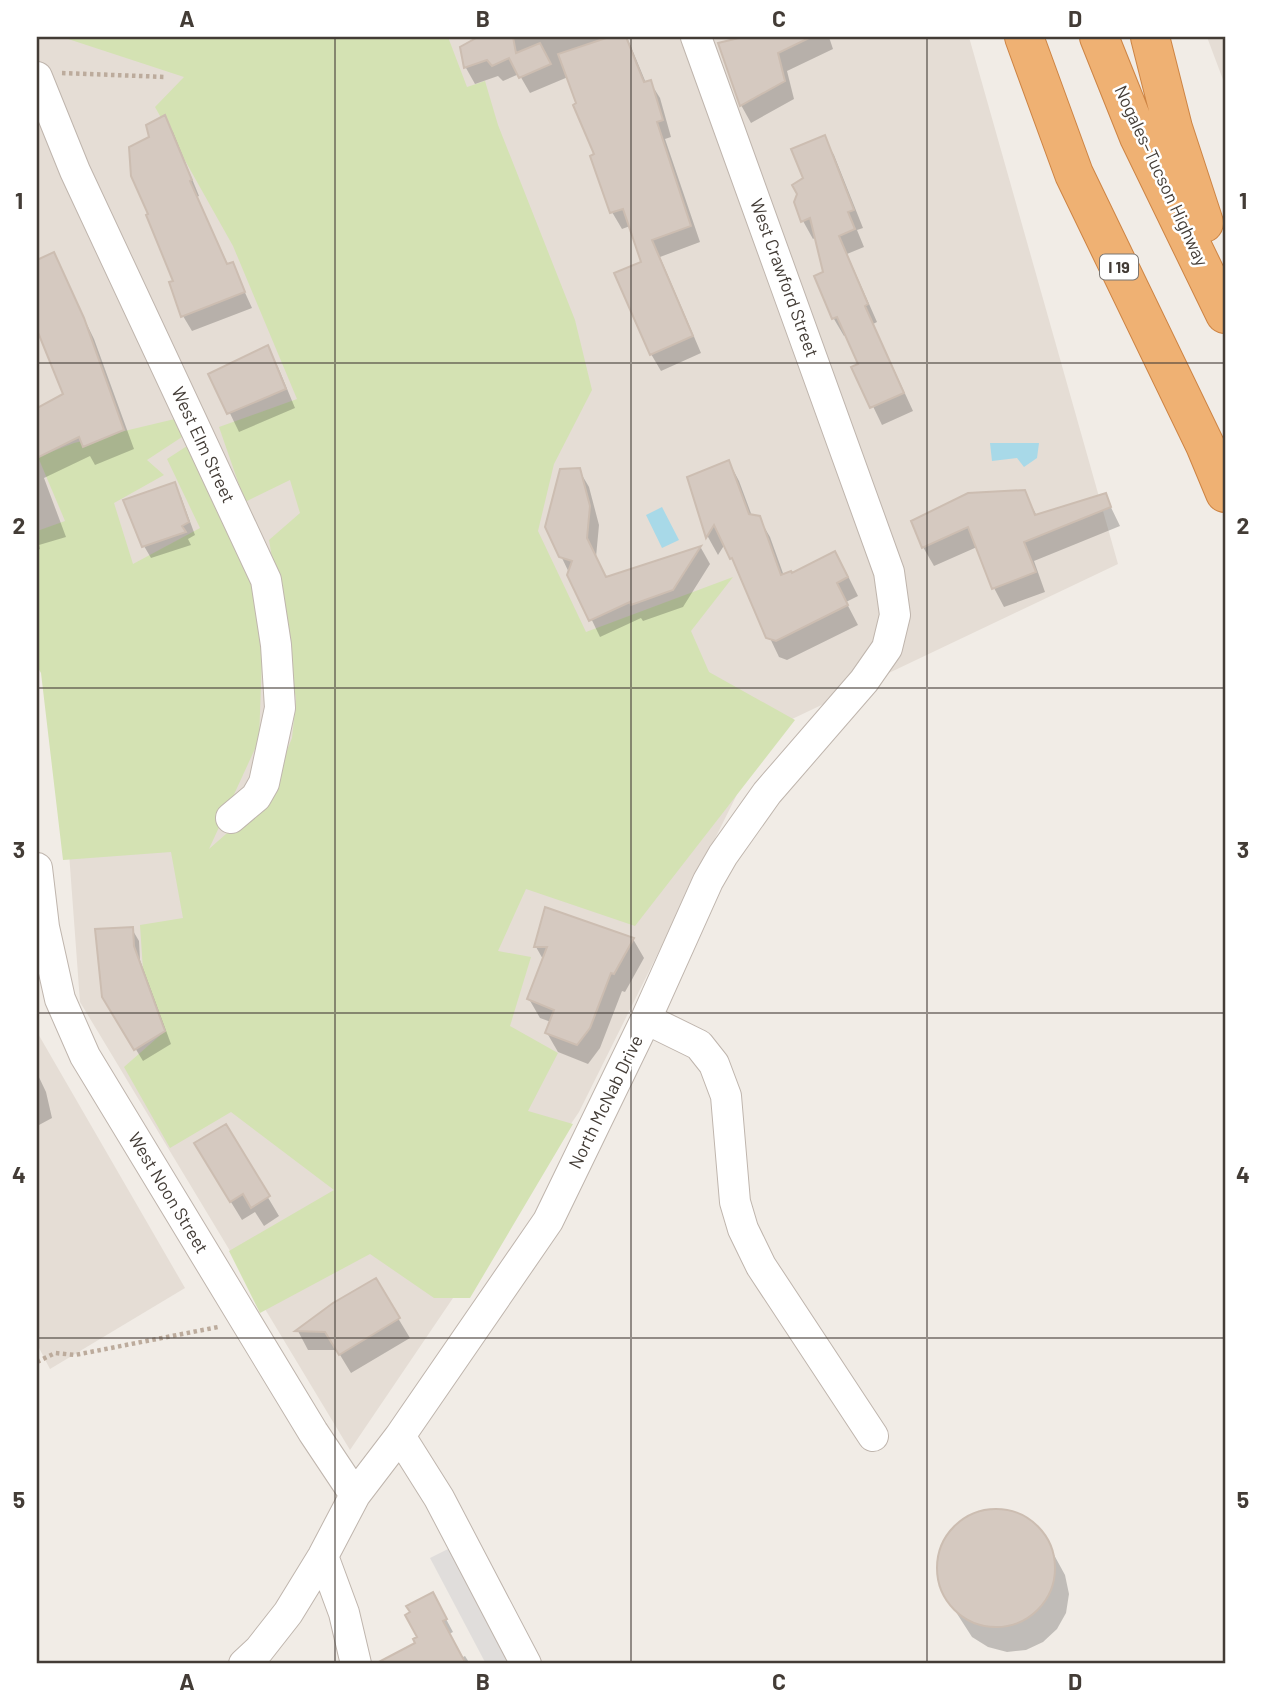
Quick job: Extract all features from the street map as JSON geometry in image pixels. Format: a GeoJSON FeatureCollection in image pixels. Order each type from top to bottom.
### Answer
{"type":"FeatureCollection","features":[{"type":"Feature","properties":{"kind":"highway","name":"I 19"},"geometry":{"type":"LineString","coordinates":[[1024,37],[1074,174],[1205,445],[1225,493]]}},
{"type":"Feature","properties":{"kind":"highway","name":"Nogales–Tucson Highway"},"geometry":{"type":"LineString","coordinates":[[1098,37],[1139,137],[1225,314]]}},
{"type":"Feature","properties":{"kind":"highway"},"geometry":{"type":"LineString","coordinates":[[1150,37],[1157,73],[1188,179],[1225,277]]}},
{"type":"Feature","properties":{"kind":"street","name":"West Crawford Street"},"geometry":{"type":"LineString","coordinates":[[696,37],[871,519]]}},
{"type":"Feature","properties":{"kind":"street","name":"West Elm Street"},"geometry":{"type":"LineString","coordinates":[[43,75],[75,171],[266,580],[276,645],[280,708],[264,783],[256,797],[231,818]]}},
{"type":"Feature","properties":{"kind":"street","name":"North McNab Drive"},"geometry":{"type":"LineString","coordinates":[[244,1664],[259,1650],[288,1613],[323,1556],[355,1495],[400,1436],[548,1221],[646,1019],[708,881],[723,855],[767,793],[864,681],[887,648],[895,615],[889,572],[871,519]]}},
{"type":"Feature","properties":{"kind":"street","name":"West Noon Street"},"geometry":{"type":"LineString","coordinates":[[37,868],[44,927],[60,999],[85,1056],[355,1495]]}},
{"type":"Feature","properties":{"kind":"street"},"geometry":{"type":"LineString","coordinates":[[646,1019],[699,1045],[714,1064],[726,1096],[735,1202],[743,1229],[761,1266],[873,1436]]}},
{"type":"Feature","properties":{"kind":"street"},"geometry":{"type":"LineString","coordinates":[[400,1436],[439,1498],[526,1664]]}},
{"type":"Feature","properties":{"kind":"street"},"geometry":{"type":"LineString","coordinates":[[323,1556],[344,1613],[356,1664]]}},
{"type":"Feature","properties":{"kind":"path"},"geometry":{"type":"LineString","coordinates":[[43,75],[166,77]]}},
{"type":"Feature","properties":{"kind":"path"},"geometry":{"type":"LineString","coordinates":[[37,1362],[55,1353],[75,1355],[247,1322]]}},
{"type":"Feature","properties":{"kind":"shaded area"},"geometry":{"type":"Polygon","coordinates":[[[37,37],[969,37],[1118,564],[769,730],[579,1112],[350,1450],[80,1002],[57,690],[37,650],[37,37]]]}},
{"type":"Feature","properties":{"kind":"shaded area"},"geometry":{"type":"Polygon","coordinates":[[[1207,37],[1225,37],[1225,85],[1207,37]]]}},
{"type":"Feature","properties":{"kind":"shaded area"},"geometry":{"type":"Polygon","coordinates":[[[37,1032],[185,1288],[50,1369],[37,1344],[37,1032]]]}},
{"type":"Feature","properties":{"kind":"shaded area"},"geometry":{"type":"Polygon","coordinates":[[[450,1548],[512,1664],[486,1664],[430,1558],[450,1548]]]}},
{"type":"Feature","properties":{"kind":"green space"},"geometry":{"type":"Polygon","coordinates":[[[62,37],[448,37],[467,87],[485,81],[498,125],[575,320],[592,390],[554,464],[538,531],[586,632],[733,577],[691,631],[709,672],[795,720],[635,926],[526,889],[498,951],[531,957],[510,1026],[558,1053],[528,1111],[573,1124],[470,1298],[434,1298],[370,1254],[260,1313],[229,1251],[334,1190],[231,1112],[170,1148],[124,1067],[165,1031],[143,970],[140,925],[183,918],[171,852],[63,860],[41,673],[37,666],[37,531],[65,521],[38,457],[74,443],[179,418],[188,433],[147,460],[164,475],[114,503],[133,564],[200,528],[167,459],[187,446],[254,584],[262,658],[259,740],[209,849],[268,797],[292,738],[296,699],[269,540],[300,513],[290,480],[245,502],[219,427],[297,399],[233,246],[155,107],[184,77],[62,37]]]}},
{"type":"Feature","properties":{"kind":"water"},"geometry":{"type":"Polygon","coordinates":[[[990,443],[1039,443],[1037,458],[1024,467],[1017,458],[992,461],[990,443]]]}},
{"type":"Feature","properties":{"kind":"water"},"geometry":{"type":"Polygon","coordinates":[[[662,507],[679,540],[662,548],[646,515],[662,507]]]}},
{"type":"Feature","properties":{"kind":"building"},"geometry":{"type":"Polygon","coordinates":[[[478,37],[513,37],[516,53],[540,43],[551,64],[519,78],[509,58],[492,66],[487,60],[464,68],[460,47],[478,37]]]}},
{"type":"Feature","properties":{"kind":"building"},"geometry":{"type":"Polygon","coordinates":[[[609,37],[626,37],[644,82],[651,80],[663,120],[657,122],[691,226],[652,240],[693,336],[650,355],[614,273],[641,262],[623,209],[610,213],[590,156],[594,154],[573,105],[576,103],[558,54],[609,37]]]}},
{"type":"Feature","properties":{"kind":"building"},"geometry":{"type":"Polygon","coordinates":[[[743,37],[811,37],[778,53],[785,81],[740,106],[718,43],[743,37]]]}},
{"type":"Feature","properties":{"kind":"building"},"geometry":{"type":"Polygon","coordinates":[[[165,115],[192,180],[190,181],[227,264],[233,262],[245,292],[181,317],[169,282],[173,281],[131,176],[129,147],[149,137],[146,125],[165,115]]]}},
{"type":"Feature","properties":{"kind":"building"},"geometry":{"type":"Polygon","coordinates":[[[825,135],[854,210],[848,212],[855,229],[839,236],[868,304],[865,306],[904,393],[870,408],[851,367],[858,364],[837,317],[832,319],[814,276],[823,272],[810,218],[801,222],[794,202],[797,194],[792,185],[803,178],[791,149],[825,135]]]}},
{"type":"Feature","properties":{"kind":"building"},"geometry":{"type":"Polygon","coordinates":[[[54,252],[84,318],[124,430],[83,447],[79,437],[37,458],[37,408],[63,394],[37,330],[37,260],[54,252]]]}},
{"type":"Feature","properties":{"kind":"building"},"geometry":{"type":"Polygon","coordinates":[[[268,345],[286,389],[227,414],[208,374],[268,345]]]}},
{"type":"Feature","properties":{"kind":"building"},"geometry":{"type":"Polygon","coordinates":[[[729,460],[749,514],[760,516],[781,575],[791,571],[792,573],[835,551],[848,577],[837,583],[848,605],[776,641],[766,638],[732,558],[730,559],[714,525],[706,538],[687,477],[729,460]]]}},
{"type":"Feature","properties":{"kind":"building"},"geometry":{"type":"Polygon","coordinates":[[[580,468],[590,506],[587,538],[606,577],[701,546],[673,590],[631,605],[630,602],[589,621],[567,575],[572,561],[559,557],[545,527],[560,469],[580,468]]]}},
{"type":"Feature","properties":{"kind":"building"},"geometry":{"type":"Polygon","coordinates":[[[175,482],[189,522],[182,526],[186,532],[142,547],[123,500],[175,482]]]}},
{"type":"Feature","properties":{"kind":"building"},"geometry":{"type":"Polygon","coordinates":[[[1025,490],[1035,515],[1106,493],[1111,507],[1024,542],[1036,572],[992,589],[968,527],[922,548],[911,521],[968,493],[1025,490]]]}},
{"type":"Feature","properties":{"kind":"building"},"geometry":{"type":"Polygon","coordinates":[[[545,907],[634,938],[614,974],[611,973],[590,1028],[577,1045],[545,1033],[554,1010],[527,999],[547,947],[534,947],[545,907]]]}},
{"type":"Feature","properties":{"kind":"building"},"geometry":{"type":"Polygon","coordinates":[[[133,927],[134,946],[165,1031],[134,1050],[102,997],[95,929],[133,927]]]}},
{"type":"Feature","properties":{"kind":"building"},"geometry":{"type":"Polygon","coordinates":[[[226,1124],[270,1196],[251,1208],[243,1194],[230,1202],[194,1143],[226,1124]]]}},
{"type":"Feature","properties":{"kind":"building"},"geometry":{"type":"Polygon","coordinates":[[[376,1278],[400,1318],[339,1355],[325,1332],[295,1331],[333,1303],[376,1278]]]}},
{"type":"Feature","properties":{"kind":"building"},"geometry":{"type":"Polygon","coordinates":[[[996,1509],[1019,1514],[1038,1526],[1050,1545],[1055,1568],[1050,1591],[1038,1610],[1019,1622],[996,1627],[973,1622],[954,1610],[942,1591],[937,1568],[942,1545],[954,1526],[973,1514],[996,1509]]]}},
{"type":"Feature","properties":{"kind":"building"},"geometry":{"type":"Polygon","coordinates":[[[433,1592],[447,1619],[443,1621],[466,1664],[375,1664],[415,1643],[413,1639],[417,1637],[405,1615],[410,1612],[406,1606],[433,1592]]]}}]}
